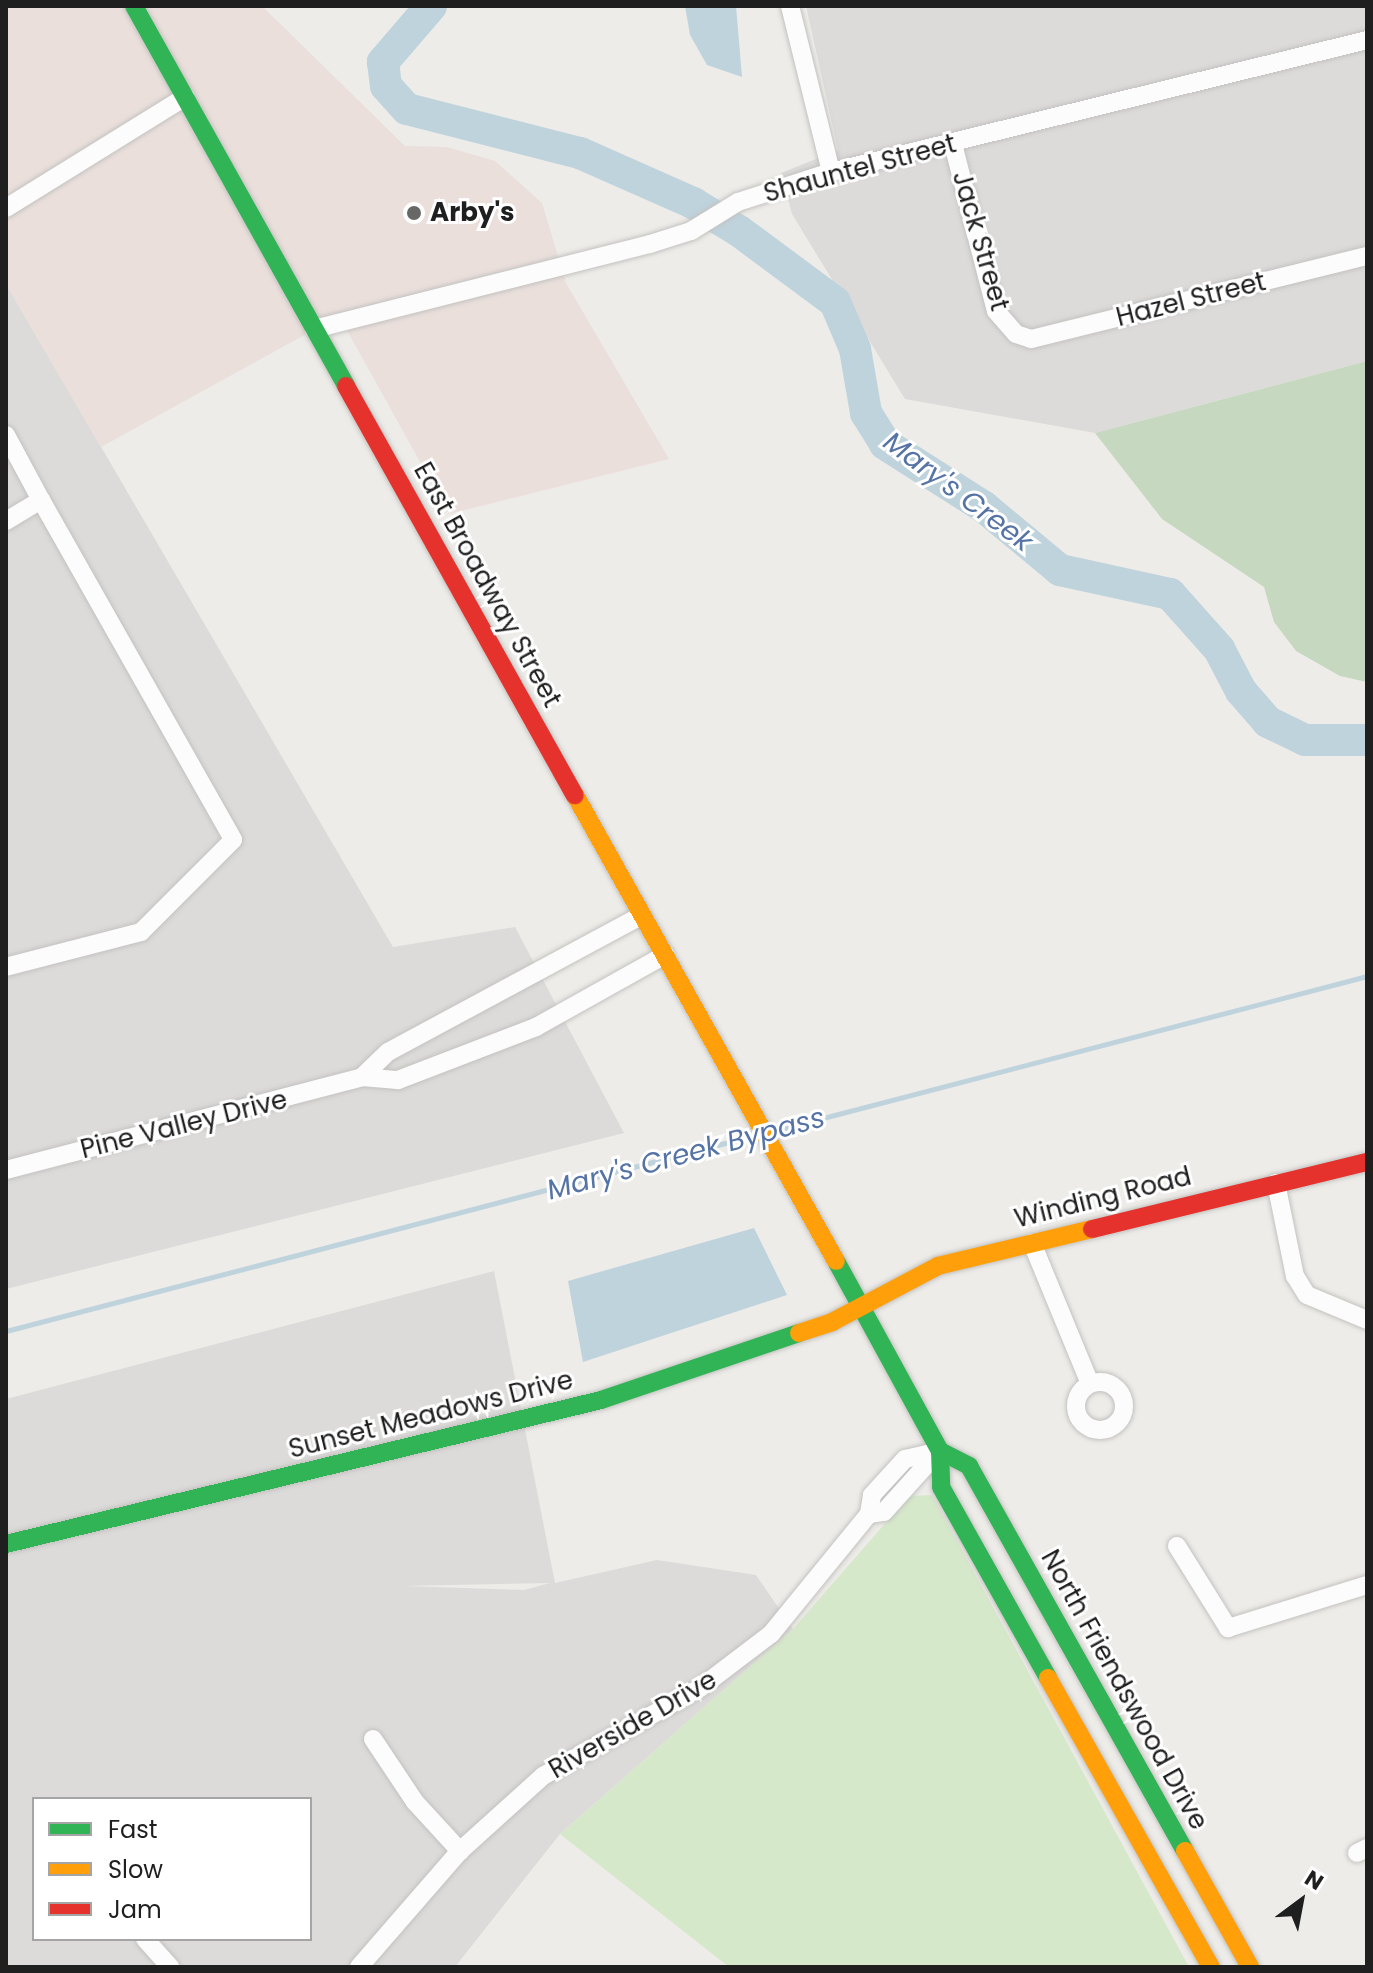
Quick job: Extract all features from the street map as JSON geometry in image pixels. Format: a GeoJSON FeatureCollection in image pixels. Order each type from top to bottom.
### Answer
{"type":"FeatureCollection","features":[{"type":"Feature","properties":{"kind":"main road","name":"East Broadway Street"},"geometry":{"type":"LineString","coordinates":[[134,6],[795,1190]]}},
{"type":"Feature","properties":{"kind":"main road","name":"Winding Road"},"geometry":{"type":"LineString","coordinates":[[860,1308],[938,1266],[1367,1162]]}},
{"type":"Feature","properties":{"kind":"main road","name":"North Friendswood Drive"},"geometry":{"type":"LineString","coordinates":[[795,1190],[940,1451],[941,1487],[1211,1967]]}},
{"type":"Feature","properties":{"kind":"main road","name":"Sunset Meadows Drive"},"geometry":{"type":"LineString","coordinates":[[6,1544],[601,1400],[757,1351],[860,1308]]}},
{"type":"Feature","properties":{"kind":"main road","name":"North Friendswood Drive"},"geometry":{"type":"LineString","coordinates":[[940,1451],[969,1466],[1250,1967]]}},
{"type":"Feature","properties":{"kind":"street"},"geometry":{"type":"LineString","coordinates":[[790,6],[831,172]]}},
{"type":"Feature","properties":{"kind":"street","name":"Shauntel Street"},"geometry":{"type":"LineString","coordinates":[[314,329],[691,231],[738,202],[831,172],[1367,40]]}},
{"type":"Feature","properties":{"kind":"street"},"geometry":{"type":"LineString","coordinates":[[6,208],[185,97]]}},
{"type":"Feature","properties":{"kind":"street","name":"Jack Street"},"geometry":{"type":"LineString","coordinates":[[953,144],[996,311],[1016,334]]}},
{"type":"Feature","properties":{"kind":"street","name":"Hazel Street"},"geometry":{"type":"LineString","coordinates":[[1016,334],[1045,338],[1367,256]]}},
{"type":"Feature","properties":{"kind":"street"},"geometry":{"type":"LineString","coordinates":[[6,435],[233,840],[141,932],[6,967]]}},
{"type":"Feature","properties":{"kind":"street"},"geometry":{"type":"LineString","coordinates":[[6,521],[41,500]]}},
{"type":"Feature","properties":{"kind":"street","name":"Pine Valley Drive"},"geometry":{"type":"LineString","coordinates":[[362,1077],[388,1052],[642,915]]}},
{"type":"Feature","properties":{"kind":"street","name":"Pine Valley Drive"},"geometry":{"type":"LineString","coordinates":[[6,1170],[362,1077],[398,1080],[536,1027],[665,955]]}},
{"type":"Feature","properties":{"kind":"street"},"geometry":{"type":"LineString","coordinates":[[1276,1183],[1295,1276],[1307,1295],[1367,1320]]}},
{"type":"Feature","properties":{"kind":"street"},"geometry":{"type":"LineString","coordinates":[[1032,1243],[1090,1384]]}},
{"type":"Feature","properties":{"kind":"street","name":"Riverside Drive"},"geometry":{"type":"LineString","coordinates":[[359,1967],[460,1851],[543,1776],[730,1668],[808,1594],[869,1514],[872,1495],[905,1459],[940,1451]]}},
{"type":"Feature","properties":{"kind":"street"},"geometry":{"type":"LineString","coordinates":[[1177,1546],[1228,1628],[1367,1585]]}},
{"type":"Feature","properties":{"kind":"street"},"geometry":{"type":"LineString","coordinates":[[373,1739],[415,1802],[460,1851]]}},
{"type":"Feature","properties":{"kind":"street"},"geometry":{"type":"LineString","coordinates":[[147,1941],[170,1967]]}},
{"type":"Feature","properties":{"kind":"shaded area"},"geometry":{"type":"Polygon","coordinates":[[[6,6],[262,6],[405,146],[447,147],[495,161],[542,203],[566,283],[669,459],[449,514],[339,316],[101,447],[6,284],[6,6]]]}},
{"type":"Feature","properties":{"kind":"shaded area"},"geometry":{"type":"Polygon","coordinates":[[[806,6],[1367,6],[1367,361],[1095,433],[905,399],[792,214],[781,173],[838,150],[806,6]]]}},
{"type":"Feature","properties":{"kind":"shaded area"},"geometry":{"type":"Polygon","coordinates":[[[6,284],[393,947],[515,927],[624,1133],[6,1289],[6,284]]]}},
{"type":"Feature","properties":{"kind":"shaded area"},"geometry":{"type":"Polygon","coordinates":[[[494,1271],[555,1583],[657,1560],[756,1575],[793,1629],[560,1834],[455,1967],[6,1967],[6,1399],[494,1271]],[[550,1583],[404,1586],[524,1590],[550,1583]]]}},
{"type":"Feature","properties":{"kind":"green space"},"geometry":{"type":"Polygon","coordinates":[[[1367,361],[1367,682],[1340,676],[1296,651],[1274,622],[1264,587],[1162,519],[1095,433],[1367,361]]]}},
{"type":"Feature","properties":{"kind":"green space"},"geometry":{"type":"Polygon","coordinates":[[[932,1495],[1189,1967],[729,1967],[560,1834],[793,1629],[909,1496],[932,1495]]]}},
{"type":"Feature","properties":{"kind":"water"},"geometry":{"type":"Polygon","coordinates":[[[685,6],[736,6],[742,77],[707,65],[690,35],[685,6]]]}},
{"type":"Feature","properties":{"kind":"water"},"geometry":{"type":"Polygon","coordinates":[[[754,1228],[787,1295],[583,1362],[568,1281],[754,1228]]]}},
{"type":"Feature","properties":{"kind":"waterway","name":"Mary's Creek"},"geometry":{"type":"LineString","coordinates":[[431,6],[383,62],[386,86],[407,109],[580,153],[693,203],[739,231],[835,302],[855,349],[866,413],[885,444],[984,507],[1060,570],[1170,594],[1219,649],[1241,691],[1268,722],[1305,740],[1367,740]]}},
{"type":"Feature","properties":{"kind":"waterway","name":"Mary's Creek Bypass"},"geometry":{"type":"LineString","coordinates":[[773,1131],[1367,976]]}},
{"type":"Feature","properties":{"kind":"waterway","name":"Mary's Creek Bypass"},"geometry":{"type":"LineString","coordinates":[[6,1331],[756,1135]]}},
{"type":"Feature","properties":{"kind":"traffic: fast"},"geometry":{"type":"LineString","coordinates":[[134,6],[346,386]]}},
{"type":"Feature","properties":{"kind":"traffic: fast"},"geometry":{"type":"LineString","coordinates":[[836,1261],[940,1451],[941,1487],[1048,1678]]}},
{"type":"Feature","properties":{"kind":"traffic: fast"},"geometry":{"type":"LineString","coordinates":[[6,1544],[601,1400],[799,1333]]}},
{"type":"Feature","properties":{"kind":"traffic: fast"},"geometry":{"type":"LineString","coordinates":[[940,1451],[969,1466],[1185,1851]]}},
{"type":"Feature","properties":{"kind":"traffic: slow"},"geometry":{"type":"LineString","coordinates":[[575,795],[836,1261]]}},
{"type":"Feature","properties":{"kind":"traffic: slow"},"geometry":{"type":"LineString","coordinates":[[799,1333],[832,1322],[938,1266],[1092,1229]]}},
{"type":"Feature","properties":{"kind":"traffic: slow"},"geometry":{"type":"LineString","coordinates":[[1048,1678],[1211,1967]]}},
{"type":"Feature","properties":{"kind":"traffic: slow"},"geometry":{"type":"LineString","coordinates":[[1185,1851],[1250,1967]]}},
{"type":"Feature","properties":{"kind":"traffic: jam"},"geometry":{"type":"LineString","coordinates":[[346,386],[575,795]]}},
{"type":"Feature","properties":{"kind":"traffic: jam"},"geometry":{"type":"LineString","coordinates":[[1092,1229],[1367,1162]]}},
{"type":"Feature","properties":{"kind":"place","name":"Arby's"},"geometry":{"type":"Point","coordinates":[414,213]}}]}
